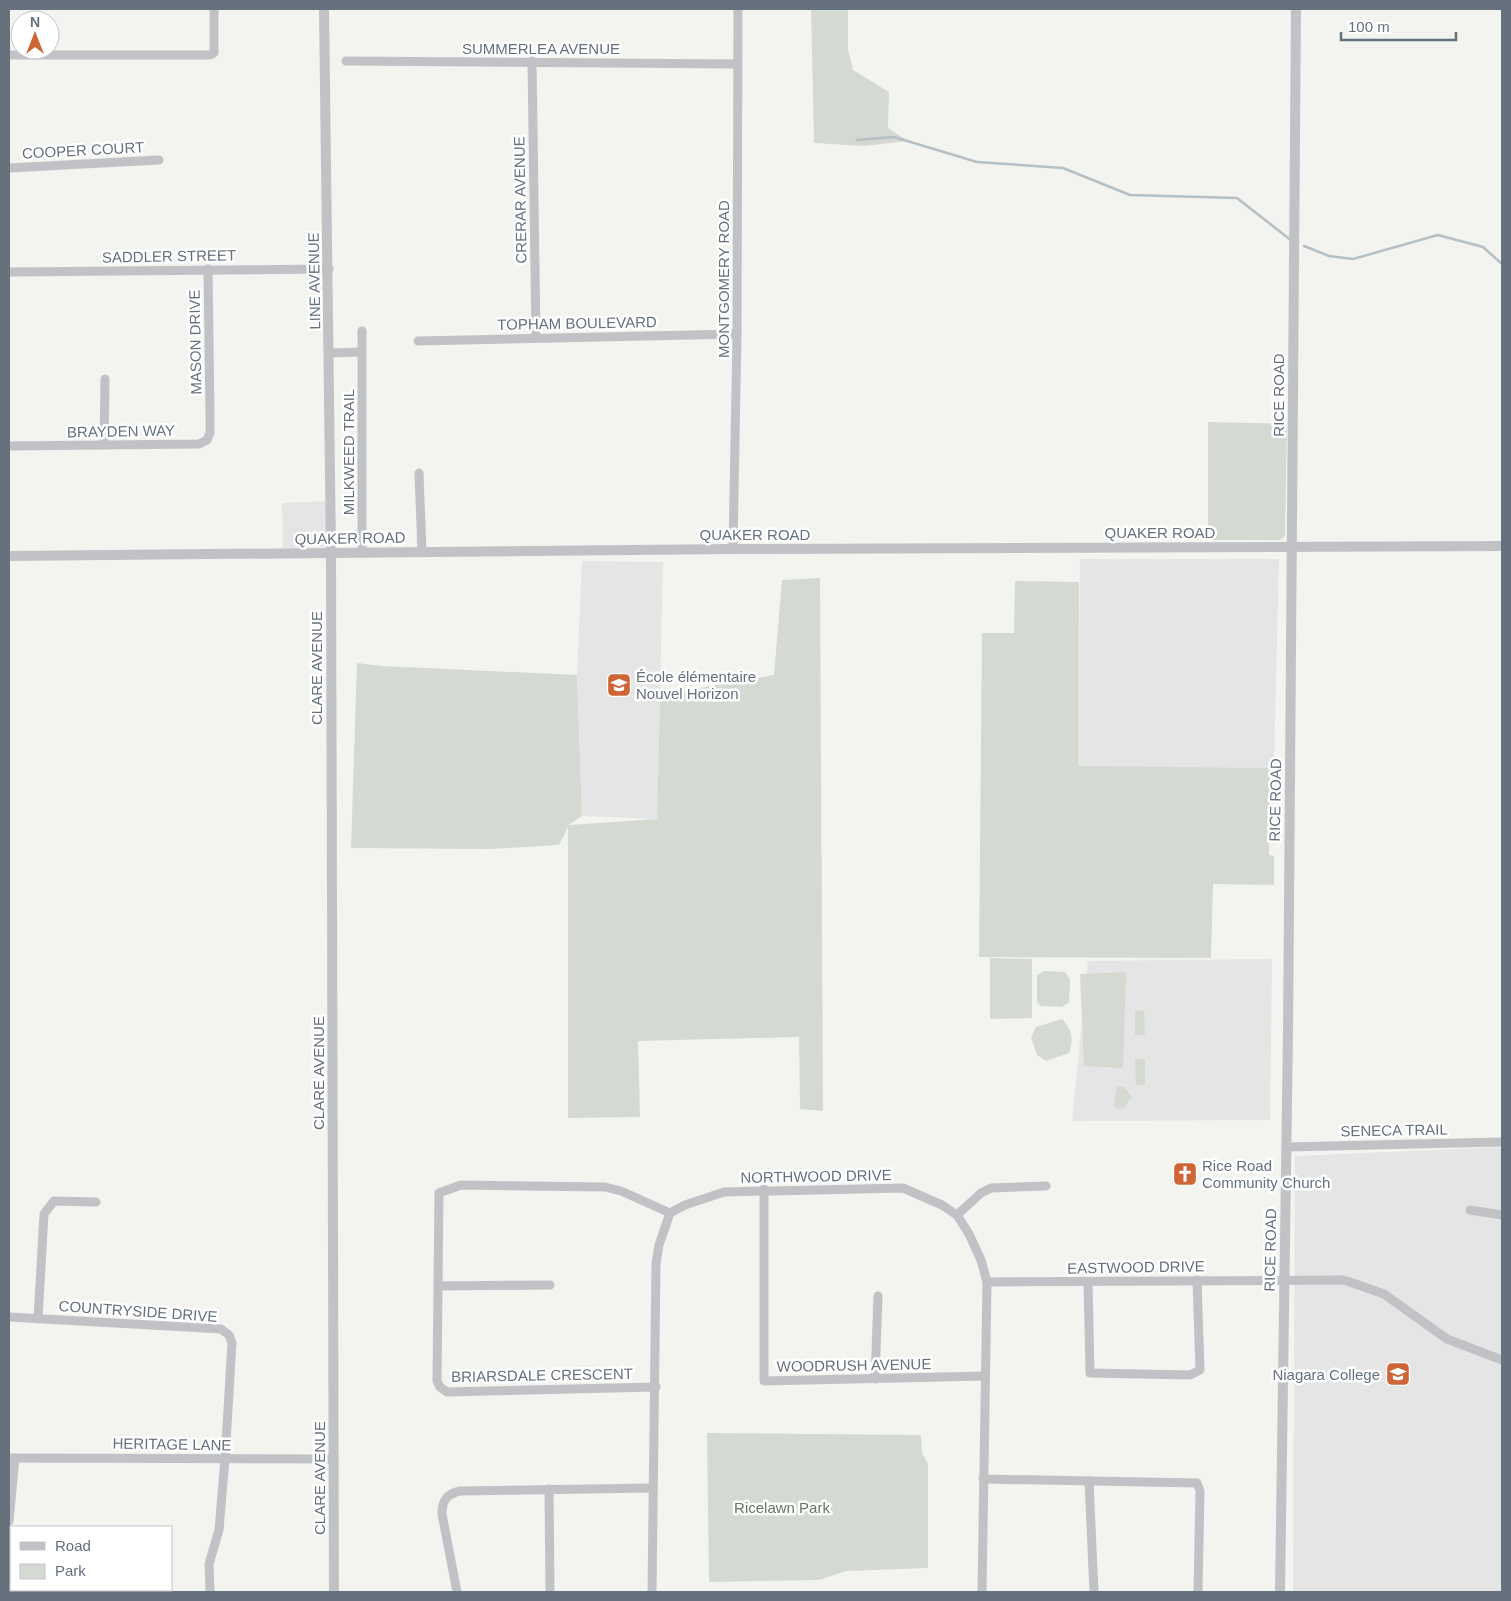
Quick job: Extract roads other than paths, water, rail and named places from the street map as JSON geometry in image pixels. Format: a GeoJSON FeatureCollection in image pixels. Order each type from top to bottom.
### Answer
{"type":"FeatureCollection","features":[{"type":"Feature","properties":{"kind":"street"},"geometry":{"type":"LineString","coordinates":[[9,55],[210,55],[214,53],[216,45],[214,9]]}},
{"type":"Feature","properties":{"kind":"street","name":"LINE AVENUE"},"geometry":{"type":"LineString","coordinates":[[324,9],[329,269],[331,553]]}},
{"type":"Feature","properties":{"kind":"street","name":"MONTGOMERY ROAD"},"geometry":{"type":"LineString","coordinates":[[733,549],[737,334],[738,9]]}},
{"type":"Feature","properties":{"kind":"street","name":"RICE ROAD"},"geometry":{"type":"LineString","coordinates":[[1280,1592],[1287,1147],[1296,9]]}},
{"type":"Feature","properties":{"kind":"street","name":"SUMMERLEA AVENUE"},"geometry":{"type":"LineString","coordinates":[[346,61],[737,64]]}},
{"type":"Feature","properties":{"kind":"street","name":"CRERAR AVENUE"},"geometry":{"type":"LineString","coordinates":[[532,61],[536,338]]}},
{"type":"Feature","properties":{"kind":"street","name":"COOPER COURT"},"geometry":{"type":"LineString","coordinates":[[9,168],[159,160]]}},
{"type":"Feature","properties":{"kind":"street","name":"SADDLER STREET"},"geometry":{"type":"LineString","coordinates":[[9,272],[329,269]]}},
{"type":"Feature","properties":{"kind":"street","name":"MASON DRIVE"},"geometry":{"type":"LineString","coordinates":[[208,270],[210,415]]}},
{"type":"Feature","properties":{"kind":"street","name":"MILKWEED TRAIL"},"geometry":{"type":"LineString","coordinates":[[362,331],[362,552]]}},
{"type":"Feature","properties":{"kind":"street","name":"TOPHAM BOULEVARD"},"geometry":{"type":"LineString","coordinates":[[418,341],[737,334]]}},
{"type":"Feature","properties":{"kind":"street"},"geometry":{"type":"LineString","coordinates":[[329,353],[361,352]]}},
{"type":"Feature","properties":{"kind":"street"},"geometry":{"type":"LineString","coordinates":[[104,445],[105,379]]}},
{"type":"Feature","properties":{"kind":"street","name":"BRAYDEN WAY"},"geometry":{"type":"LineString","coordinates":[[9,446],[199,444],[206,440],[210,433],[210,415]]}},
{"type":"Feature","properties":{"kind":"street"},"geometry":{"type":"LineString","coordinates":[[419,473],[422,552]]}},
{"type":"Feature","properties":{"kind":"street","name":"QUAKER ROAD"},"geometry":{"type":"LineString","coordinates":[[9,556],[733,549],[1502,546]]}},
{"type":"Feature","properties":{"kind":"street","name":"CLARE AVENUE"},"geometry":{"type":"LineString","coordinates":[[331,553],[334,1592]]}},
{"type":"Feature","properties":{"kind":"street","name":"SENECA TRAIL"},"geometry":{"type":"LineString","coordinates":[[1287,1147],[1502,1142]]}},
{"type":"Feature","properties":{"kind":"street","name":"BRIARSDALE CRESCENT"},"geometry":{"type":"LineString","coordinates":[[656,1387],[447,1392],[440,1387],[437,1380],[440,1193],[462,1185],[605,1187],[621,1191],[670,1213]]}},
{"type":"Feature","properties":{"kind":"street"},"geometry":{"type":"LineString","coordinates":[[957,1215],[980,1193],[991,1188],[1046,1186]]}},
{"type":"Feature","properties":{"kind":"street","name":"NORTHWOOD DRIVE"},"geometry":{"type":"LineString","coordinates":[[670,1213],[685,1205],[724,1192],[764,1189],[903,1188],[942,1204],[957,1215],[969,1234],[987,1282],[982,1592]]}},
{"type":"Feature","properties":{"kind":"street","name":"WOODRUSH AVENUE"},"geometry":{"type":"LineString","coordinates":[[764,1189],[764,1381],[985,1376]]}},
{"type":"Feature","properties":{"kind":"street"},"geometry":{"type":"LineString","coordinates":[[38,1319],[44,1214],[54,1201],[96,1202]]}},
{"type":"Feature","properties":{"kind":"street"},"geometry":{"type":"LineString","coordinates":[[1470,1210],[1502,1215]]}},
{"type":"Feature","properties":{"kind":"street"},"geometry":{"type":"LineString","coordinates":[[652,1592],[656,1264],[659,1244],[670,1213]]}},
{"type":"Feature","properties":{"kind":"street"},"geometry":{"type":"LineString","coordinates":[[1088,1282],[1090,1373],[1190,1375],[1200,1370],[1197,1280]]}},
{"type":"Feature","properties":{"kind":"street","name":"EASTWOOD DRIVE"},"geometry":{"type":"LineString","coordinates":[[987,1282],[1344,1280],[1371,1288],[1390,1298],[1447,1339],[1502,1360]]}},
{"type":"Feature","properties":{"kind":"street"},"geometry":{"type":"LineString","coordinates":[[438,1286],[550,1285]]}},
{"type":"Feature","properties":{"kind":"street"},"geometry":{"type":"LineString","coordinates":[[875,1379],[878,1296]]}},
{"type":"Feature","properties":{"kind":"street","name":"COUNTRYSIDE DRIVE"},"geometry":{"type":"LineString","coordinates":[[9,1317],[221,1328],[229,1334],[232,1342],[225,1459],[219,1530],[209,1564],[210,1592]]}},
{"type":"Feature","properties":{"kind":"street"},"geometry":{"type":"LineString","coordinates":[[9,1521],[12,1458]]}},
{"type":"Feature","properties":{"kind":"street","name":"HERITAGE LANE"},"geometry":{"type":"LineString","coordinates":[[12,1458],[334,1459]]}},
{"type":"Feature","properties":{"kind":"street"},"geometry":{"type":"LineString","coordinates":[[983,1478],[1197,1483],[1200,1491],[1198,1592]]}},
{"type":"Feature","properties":{"kind":"street"},"geometry":{"type":"LineString","coordinates":[[1089,1481],[1094,1592]]}},
{"type":"Feature","properties":{"kind":"street"},"geometry":{"type":"LineString","coordinates":[[457,1592],[442,1514],[446,1497],[460,1491],[652,1488]]}},
{"type":"Feature","properties":{"kind":"street"},"geometry":{"type":"LineString","coordinates":[[549,1489],[550,1592]]}},
{"type":"Feature","properties":{"kind":"waterway"},"geometry":{"type":"LineString","coordinates":[[857,140],[894,137],[977,162],[1063,168],[1130,195],[1237,198],[1292,241]]}},
{"type":"Feature","properties":{"kind":"waterway"},"geometry":{"type":"LineString","coordinates":[[1304,246],[1329,256],[1353,259],[1438,235],[1483,247],[1502,264]]}},
{"type":"Feature","properties":{"kind":"place","name":"École élémentaire Nouvel Horizon"},"geometry":{"type":"Point","coordinates":[619,685]}},
{"type":"Feature","properties":{"kind":"place","name":"Rice Road Community Church"},"geometry":{"type":"Point","coordinates":[1185,1174]}},
{"type":"Feature","properties":{"kind":"place","name":"Niagara College"},"geometry":{"type":"Point","coordinates":[1398,1374]}},
{"type":"Feature","properties":{"kind":"park label","name":"Ricelawn Park"},"geometry":{"type":"Point","coordinates":[782,1507]}}]}
